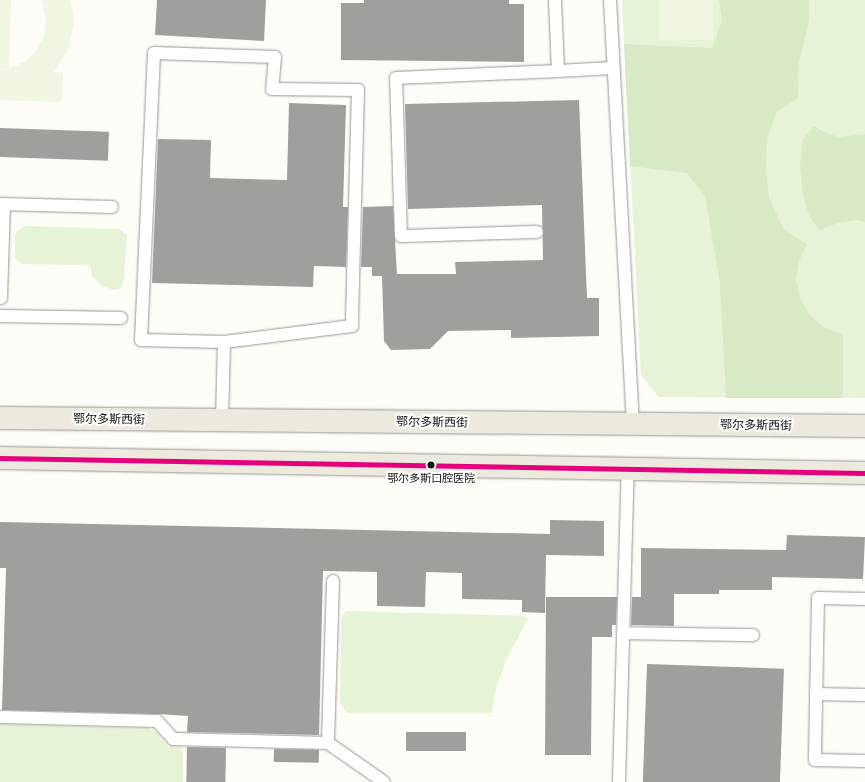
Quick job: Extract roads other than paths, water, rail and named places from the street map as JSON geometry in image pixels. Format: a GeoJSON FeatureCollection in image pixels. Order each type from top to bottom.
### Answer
{"type":"FeatureCollection","features":[{"type":"Feature","properties":{"kind":"main road","name":"鄂尔多斯西街"},"geometry":{"type":"LineString","coordinates":[[0,418],[865,426]]}},
{"type":"Feature","properties":{"kind":"main road"},"geometry":{"type":"LineString","coordinates":[[0,458],[865,473]]}},
{"type":"Feature","properties":{"kind":"lane"},"geometry":{"type":"LineString","coordinates":[[555,0],[558,71]]}},
{"type":"Feature","properties":{"kind":"lane"},"geometry":{"type":"LineString","coordinates":[[610,0],[633,424]]}},
{"type":"Feature","properties":{"kind":"lane"},"geometry":{"type":"LineString","coordinates":[[154,53],[275,57],[272,89],[358,90],[352,326],[224,342],[141,340],[154,53]]}},
{"type":"Feature","properties":{"kind":"lane"},"geometry":{"type":"LineString","coordinates":[[537,232],[401,236],[396,78],[613,68]]}},
{"type":"Feature","properties":{"kind":"lane"},"geometry":{"type":"LineString","coordinates":[[0,301],[2,204],[112,207]]}},
{"type":"Feature","properties":{"kind":"lane"},"geometry":{"type":"LineString","coordinates":[[0,316],[120,318]]}},
{"type":"Feature","properties":{"kind":"lane"},"geometry":{"type":"LineString","coordinates":[[222,420],[224,342]]}},
{"type":"Feature","properties":{"kind":"lane"},"geometry":{"type":"LineString","coordinates":[[618,782],[628,469]]}},
{"type":"Feature","properties":{"kind":"lane"},"geometry":{"type":"LineString","coordinates":[[328,743],[333,581]]}},
{"type":"Feature","properties":{"kind":"lane"},"geometry":{"type":"LineString","coordinates":[[865,599],[818,598],[815,760],[865,761]]}},
{"type":"Feature","properties":{"kind":"lane"},"geometry":{"type":"LineString","coordinates":[[623,633],[753,635]]}},
{"type":"Feature","properties":{"kind":"lane"},"geometry":{"type":"LineString","coordinates":[[816,694],[865,695]]}},
{"type":"Feature","properties":{"kind":"lane"},"geometry":{"type":"LineString","coordinates":[[0,716],[157,721],[173,739],[328,743],[384,782]]}},
{"type":"Feature","properties":{"kind":"place","name":"鄂尔多斯口腔医院"},"geometry":{"type":"Point","coordinates":[431,465]}}]}
